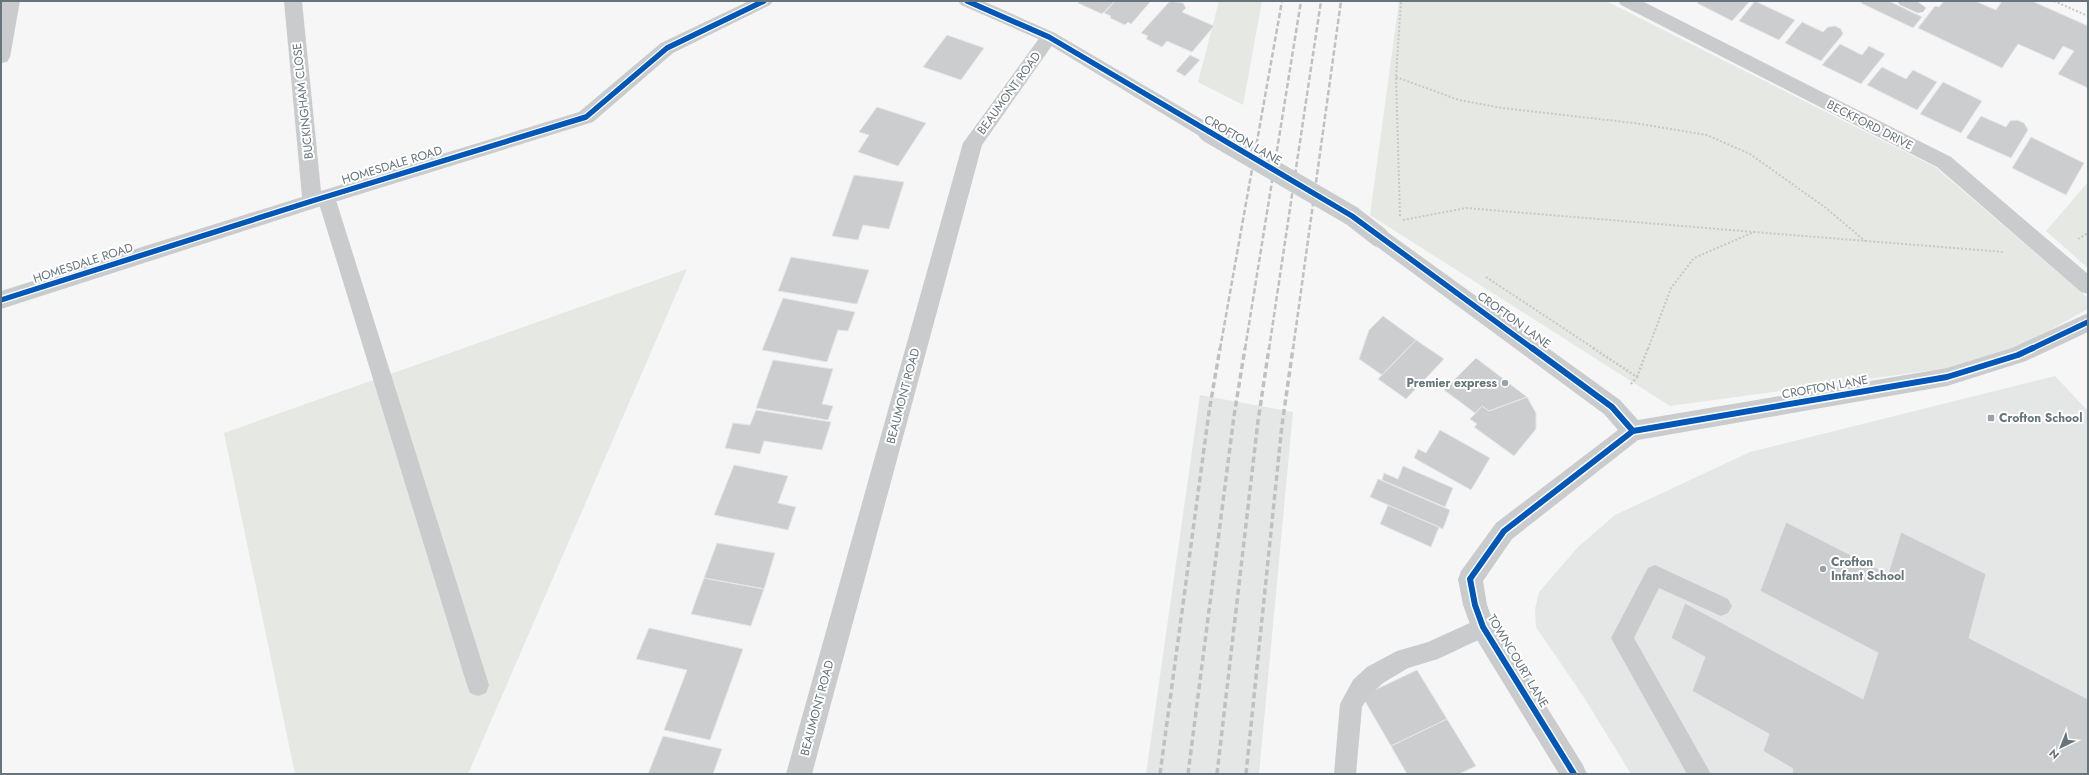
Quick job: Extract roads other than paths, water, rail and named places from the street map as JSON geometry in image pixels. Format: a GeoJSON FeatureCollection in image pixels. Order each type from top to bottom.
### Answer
{"type":"FeatureCollection","features":[{"type":"Feature","properties":{"kind":"street"},"geometry":{"type":"LineString","coordinates":[[1,57],[11,1]]}},
{"type":"Feature","properties":{"kind":"street","name":"BUCKINGHAM CLOSE"},"geometry":{"type":"LineString","coordinates":[[293,1],[319,199]]}},
{"type":"Feature","properties":{"kind":"street","name":"HOMESDALE ROAD"},"geometry":{"type":"LineString","coordinates":[[1,300],[319,199],[586,117],[667,48],[764,1]]}},
{"type":"Feature","properties":{"kind":"street","name":"CROFTON LANE"},"geometry":{"type":"LineString","coordinates":[[967,1],[1049,37],[1352,216],[1612,407],[1633,432],[1947,378],[2018,355],[2088,322]]}},
{"type":"Feature","properties":{"kind":"street","name":"BECKFORD DRIVE"},"geometry":{"type":"LineString","coordinates":[[1627,1],[1944,162],[2088,286]]}},
{"type":"Feature","properties":{"kind":"street","name":"BEAUMONT ROAD"},"geometry":{"type":"LineString","coordinates":[[799,774],[973,143],[1049,37]]}},
{"type":"Feature","properties":{"kind":"street","name":"TOWNCOURT LANE"},"geometry":{"type":"LineString","coordinates":[[1574,774],[1483,627],[1475,605],[1470,579],[1504,531],[1633,432]]}},
{"type":"Feature","properties":{"kind":"lane"},"geometry":{"type":"LineString","coordinates":[[319,199],[478,685]]}},
{"type":"Feature","properties":{"kind":"lane"},"geometry":{"type":"LineString","coordinates":[[1700,774],[1622,638],[1655,574],[1721,606]]}},
{"type":"Feature","properties":{"kind":"lane"},"geometry":{"type":"LineString","coordinates":[[1345,774],[1351,704],[1361,688],[1375,675],[1405,658],[1430,652],[1483,627]]}},
{"type":"Feature","properties":{"kind":"railway"},"geometry":{"type":"LineString","coordinates":[[1220,349],[1282,1]]}},
{"type":"Feature","properties":{"kind":"railway"},"geometry":{"type":"LineString","coordinates":[[1245,349],[1301,1]]}},
{"type":"Feature","properties":{"kind":"railway"},"geometry":{"type":"LineString","coordinates":[[1269,349],[1321,1]]}},
{"type":"Feature","properties":{"kind":"railway"},"geometry":{"type":"LineString","coordinates":[[1293,349],[1341,1]]}},
{"type":"Feature","properties":{"kind":"railway"},"geometry":{"type":"LineString","coordinates":[[1160,774],[1209,412],[1220,348]]}},
{"type":"Feature","properties":{"kind":"railway"},"geometry":{"type":"LineString","coordinates":[[1188,774],[1234,416],[1245,348]]}},
{"type":"Feature","properties":{"kind":"railway"},"geometry":{"type":"LineString","coordinates":[[1217,774],[1258,421],[1269,348]]}},
{"type":"Feature","properties":{"kind":"railway"},"geometry":{"type":"LineString","coordinates":[[1246,774],[1282,425],[1293,348]]}},
{"type":"Feature","properties":{"kind":"place","name":"Premier express"},"geometry":{"type":"Point","coordinates":[1505,383]}},
{"type":"Feature","properties":{"kind":"place","name":"Crofton School"},"geometry":{"type":"Point","coordinates":[1991,418]}},
{"type":"Feature","properties":{"kind":"place","name":"Crofton Infant School"},"geometry":{"type":"Point","coordinates":[1823,569]}}]}
